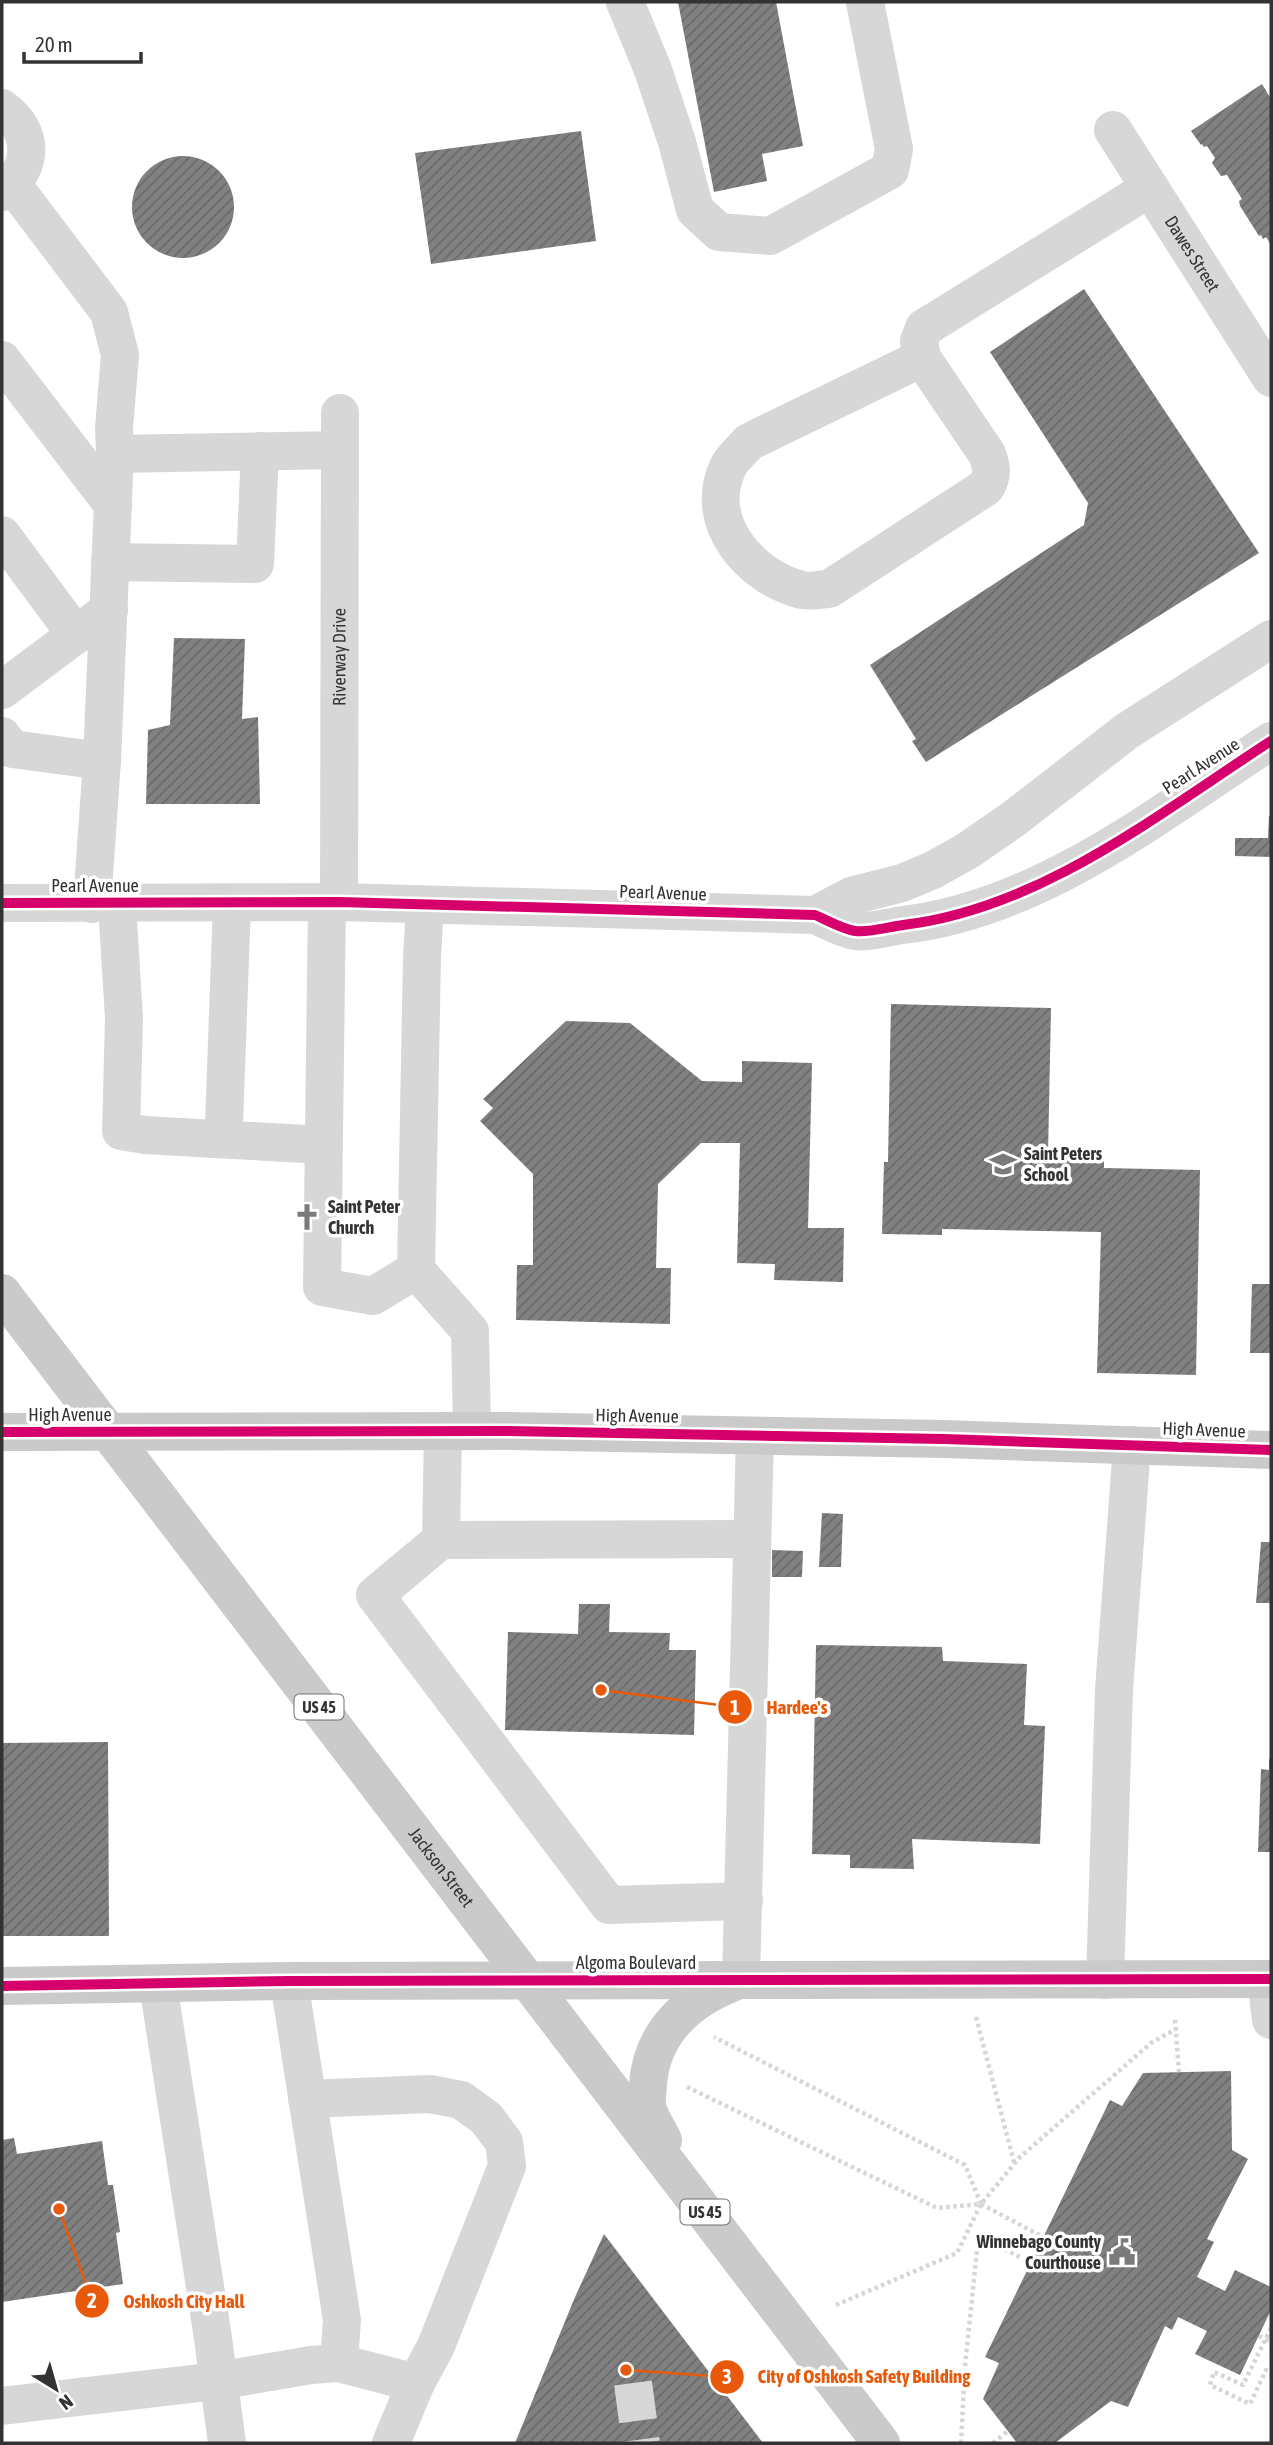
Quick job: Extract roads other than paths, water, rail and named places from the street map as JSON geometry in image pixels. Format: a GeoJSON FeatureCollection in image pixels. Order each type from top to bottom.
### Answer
{"type":"FeatureCollection","features":[{"type":"Feature","properties":{"kind":"main road","name":"Jackson Street"},"geometry":{"type":"LineString","coordinates":[[2,1293],[881,2443]]}},
{"type":"Feature","properties":{"kind":"main road","name":"High Avenue"},"geometry":{"type":"LineString","coordinates":[[2,1432],[457,1431],[1271,1450]]}},
{"type":"Feature","properties":{"kind":"main road"},"geometry":{"type":"LineString","coordinates":[[683,2184],[647,2106],[649,2071],[655,2050],[679,2014],[717,1989],[741,1979]]}},
{"type":"Feature","properties":{"kind":"main road","name":"Algoma Boulevard"},"geometry":{"type":"LineString","coordinates":[[2,1986],[289,1981],[1268,1979]]}},
{"type":"Feature","properties":{"kind":"street"},"geometry":{"type":"LineString","coordinates":[[625,2],[653,70],[677,142],[695,210],[719,232],[770,236],[890,170],[894,149],[865,2]]}},
{"type":"Feature","properties":{"kind":"street"},"geometry":{"type":"LineString","coordinates":[[2,108],[18,122],[26,143],[22,172],[7,188],[109,312],[120,355],[114,428],[102,761],[104,904],[124,1018],[121,1131],[145,1135],[324,1145]]}},
{"type":"Feature","properties":{"kind":"street","name":"Dawes Street"},"geometry":{"type":"LineString","coordinates":[[1114,131],[1271,378]]}},
{"type":"Feature","properties":{"kind":"street"},"geometry":{"type":"LineString","coordinates":[[922,358],[749,442],[728,466],[720,492],[723,522],[741,553],[771,579],[805,591],[829,589],[986,488],[991,478],[992,465],[988,454],[922,358],[919,341],[924,328],[1150,188]]}},
{"type":"Feature","properties":{"kind":"street"},"geometry":{"type":"LineString","coordinates":[[2,360],[113,505]]}},
{"type":"Feature","properties":{"kind":"street","name":"Riverway Drive"},"geometry":{"type":"LineString","coordinates":[[340,412],[333,902],[322,1287],[373,1296],[416,1270]]}},
{"type":"Feature","properties":{"kind":"street"},"geometry":{"type":"LineString","coordinates":[[115,454],[340,450]]}},
{"type":"Feature","properties":{"kind":"street"},"geometry":{"type":"LineString","coordinates":[[110,562],[256,564],[260,452]]}},
{"type":"Feature","properties":{"kind":"street"},"geometry":{"type":"LineString","coordinates":[[2,536],[76,635]]}},
{"type":"Feature","properties":{"kind":"street"},"geometry":{"type":"LineString","coordinates":[[2,690],[108,610]]}},
{"type":"Feature","properties":{"kind":"street","name":"Pearl Avenue"},"geometry":{"type":"LineString","coordinates":[[815,915],[851,896],[902,883],[933,870],[967,851],[1012,821],[1127,732],[1271,639]]}},
{"type":"Feature","properties":{"kind":"street"},"geometry":{"type":"LineString","coordinates":[[2,736],[12,749],[102,761]]}},
{"type":"Feature","properties":{"kind":"street","name":"Pearl Avenue"},"geometry":{"type":"LineString","coordinates":[[2,903],[333,902],[815,915],[856,931],[933,922],[1009,899],[1052,878],[1099,852],[1271,741]]}},
{"type":"Feature","properties":{"kind":"street"},"geometry":{"type":"LineString","coordinates":[[215,1139],[225,1124],[232,903]]}},
{"type":"Feature","properties":{"kind":"street"},"geometry":{"type":"LineString","coordinates":[[425,905],[416,1270],[470,1331],[442,1540]]}},
{"type":"Feature","properties":{"kind":"street"},"geometry":{"type":"LineString","coordinates":[[741,1979],[755,1436]]}},
{"type":"Feature","properties":{"kind":"street"},"geometry":{"type":"LineString","coordinates":[[1105,1980],[1114,1690],[1132,1445]]}},
{"type":"Feature","properties":{"kind":"street"},"geometry":{"type":"LineString","coordinates":[[744,1901],[610,1905],[375,1595],[442,1540],[752,1539]]}},
{"type":"Feature","properties":{"kind":"street"},"geometry":{"type":"LineString","coordinates":[[1268,1979],[1271,2020]]}},
{"type":"Feature","properties":{"kind":"street"},"geometry":{"type":"LineString","coordinates":[[289,1981],[342,2320],[340,2363]]}},
{"type":"Feature","properties":{"kind":"street"},"geometry":{"type":"LineString","coordinates":[[158,1983],[227,2443]]}},
{"type":"Feature","properties":{"kind":"street"},"geometry":{"type":"LineString","coordinates":[[307,2099],[430,2094],[461,2100],[486,2118],[504,2142],[507,2166],[436,2346],[416,2383],[391,2443]]}},
{"type":"Feature","properties":{"kind":"street"},"geometry":{"type":"LineString","coordinates":[[2,2406],[217,2381],[311,2365],[340,2363],[416,2383]]}},
{"type":"Feature","properties":{"kind":"tunnel"},"geometry":{"type":"LineString","coordinates":[[633,2383],[641,2443]]}},
{"type":"Feature","properties":{"kind":"place","name":"Saint Peters School"},"geometry":{"type":"Point","coordinates":[1003,1164]}},
{"type":"Feature","properties":{"kind":"place","name":"Saint Peter Church"},"geometry":{"type":"Point","coordinates":[307,1217]}},
{"type":"Feature","properties":{"kind":"place","name":"Hardee's"},"geometry":{"type":"Point","coordinates":[601,1690]}},
{"type":"Feature","properties":{"kind":"place","name":"Oshkosh City Hall"},"geometry":{"type":"Point","coordinates":[59,2209]}},
{"type":"Feature","properties":{"kind":"place","name":"Winnebago County Courthouse"},"geometry":{"type":"Point","coordinates":[1122,2252]}},
{"type":"Feature","properties":{"kind":"place","name":"City of Oshkosh Safety Building"},"geometry":{"type":"Point","coordinates":[626,2370]}}]}
